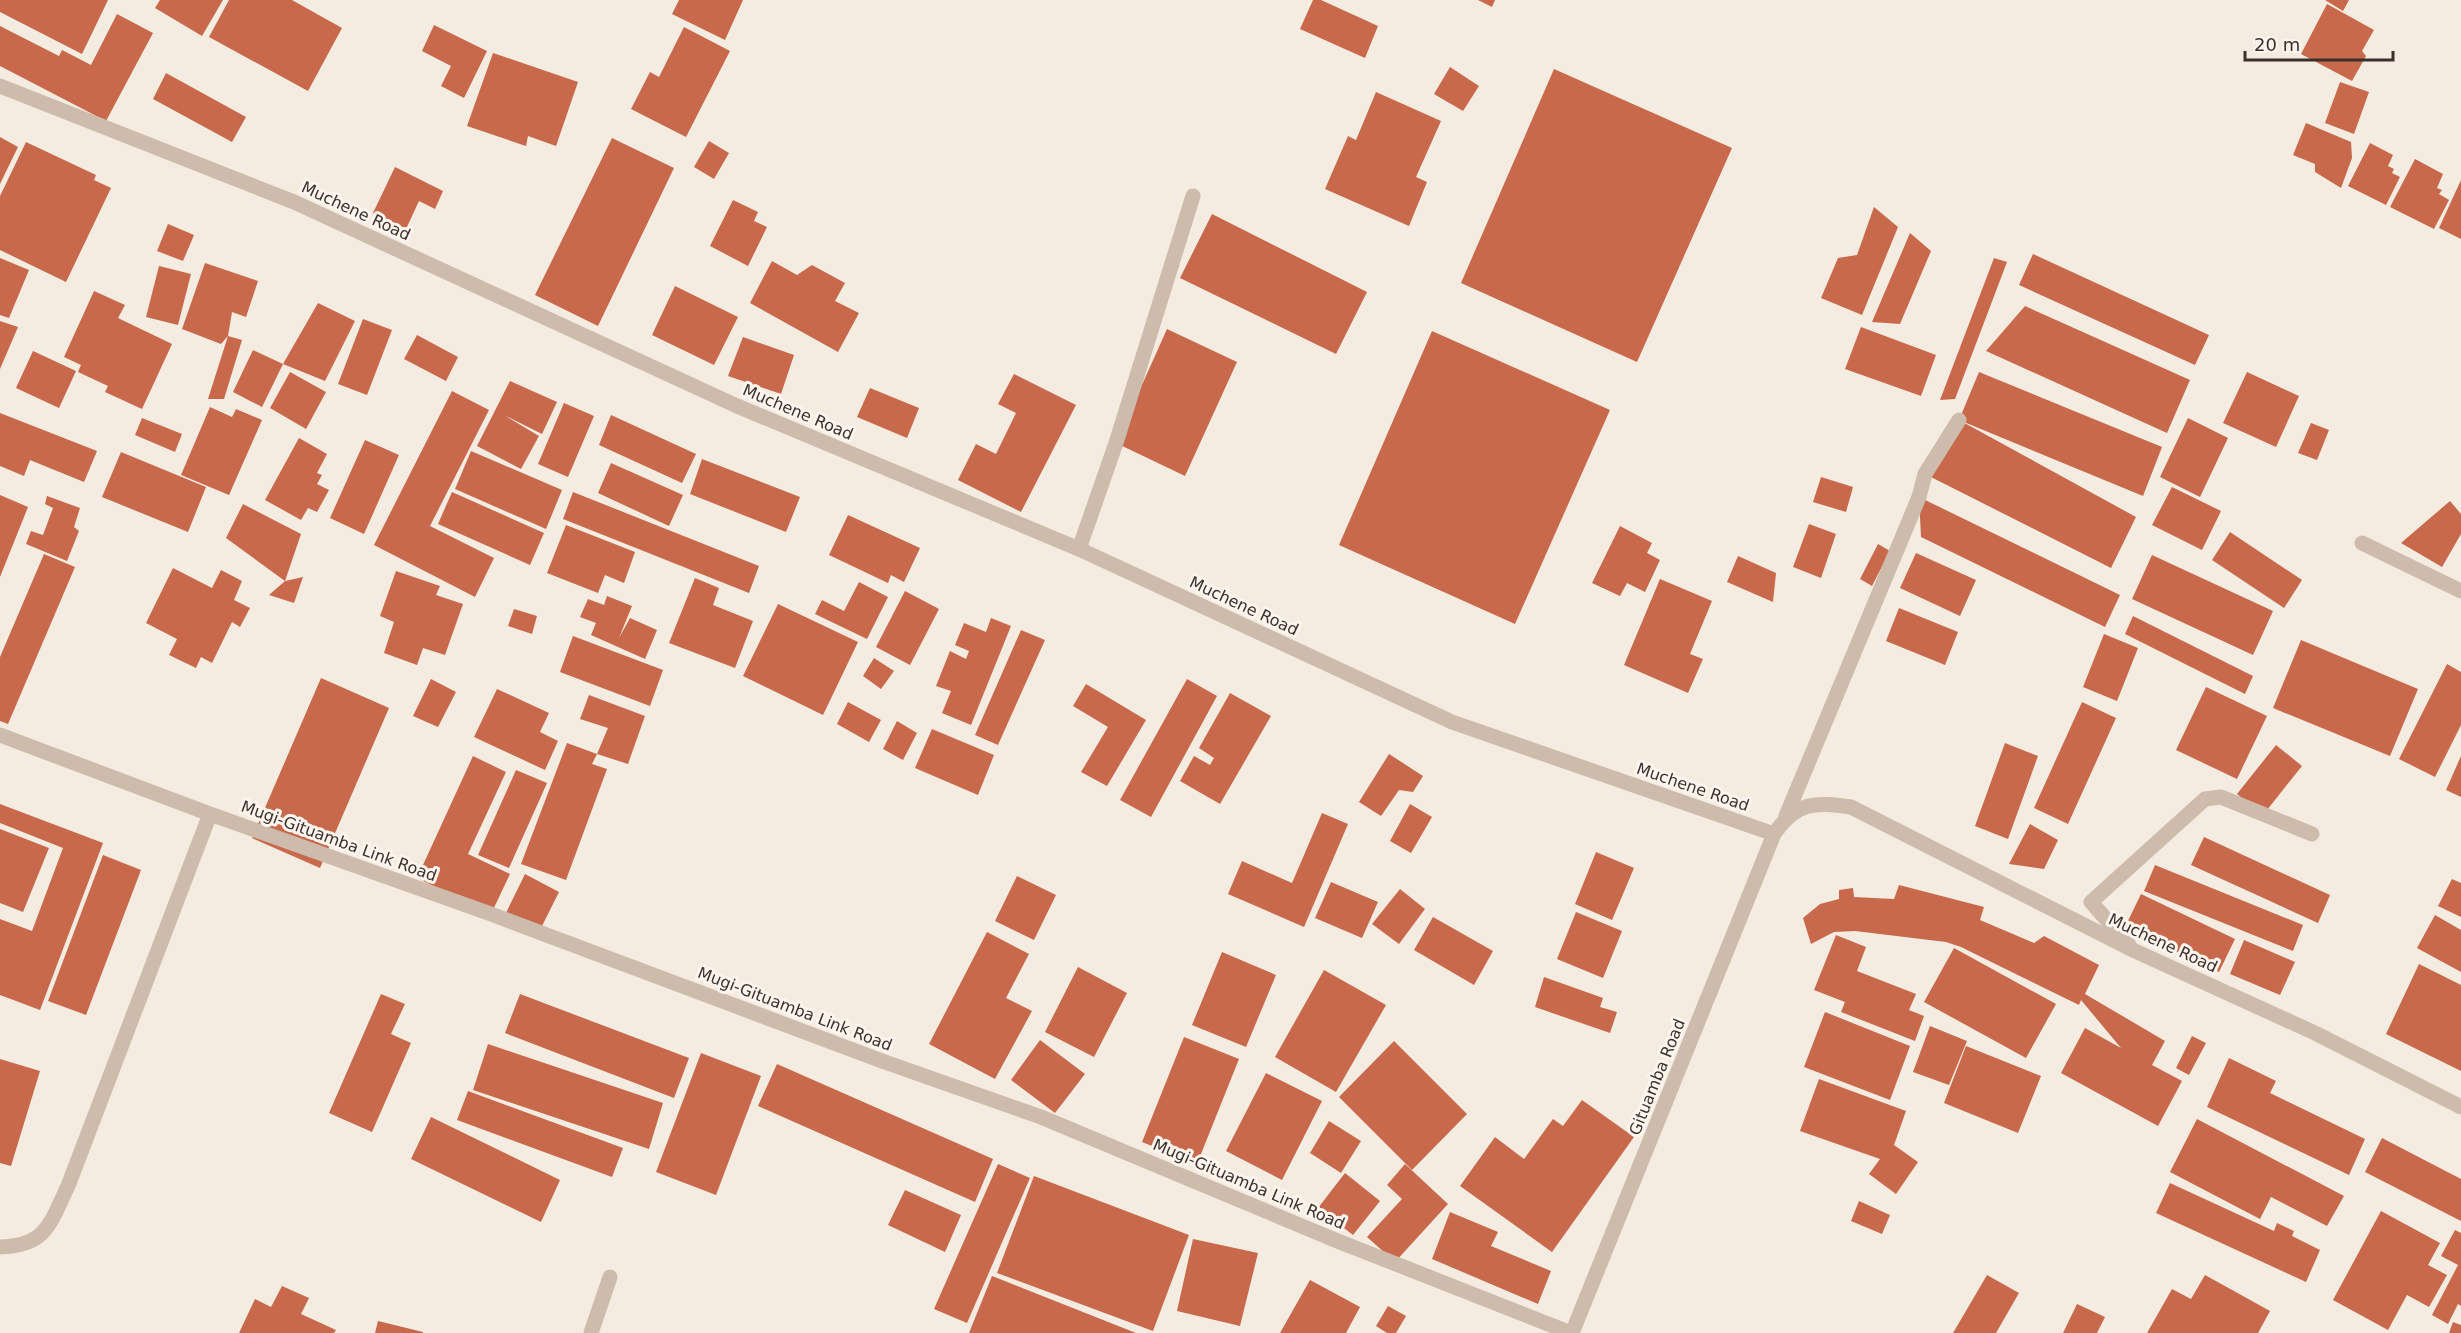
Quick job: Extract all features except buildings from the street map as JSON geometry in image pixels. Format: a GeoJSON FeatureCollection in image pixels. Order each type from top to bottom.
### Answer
{"type":"FeatureCollection","features":[{"type":"Feature","properties":{"kind":"street","name":"Muchene Road"},"geometry":{"type":"LineString","coordinates":[[0,86],[294,202],[737,406],[1079,549],[1452,722],[1774,834]]}},
{"type":"Feature","properties":{"kind":"street"},"geometry":{"type":"LineString","coordinates":[[1079,549],[1116,443],[1193,196]]}},
{"type":"Feature","properties":{"kind":"street"},"geometry":{"type":"LineString","coordinates":[[1774,834],[1786,816],[1919,497],[1925,474],[1959,420]]}},
{"type":"Feature","properties":{"kind":"street"},"geometry":{"type":"LineString","coordinates":[[2362,543],[2461,591]]}},
{"type":"Feature","properties":{"kind":"street","name":"Mugi-Gituamba Link Road"},"geometry":{"type":"LineString","coordinates":[[0,735],[210,814],[491,914],[871,1057],[1041,1117],[1335,1240],[1572,1333]]}},
{"type":"Feature","properties":{"kind":"street"},"geometry":{"type":"LineString","coordinates":[[2135,951],[2091,902],[2205,799],[2221,797],[2312,834]]}},
{"type":"Feature","properties":{"kind":"street","name":"Muchene Road"},"geometry":{"type":"LineString","coordinates":[[1786,816],[1818,802],[1851,807],[2135,951],[2315,1033],[2461,1107]]}},
{"type":"Feature","properties":{"kind":"street"},"geometry":{"type":"LineString","coordinates":[[0,1247],[20,1247],[45,1232],[63,1195],[78,1163],[210,814]]}},
{"type":"Feature","properties":{"kind":"street","name":"Gituamba Road"},"geometry":{"type":"LineString","coordinates":[[1572,1333],[1774,834]]}},
{"type":"Feature","properties":{"kind":"street"},"geometry":{"type":"LineString","coordinates":[[591,1333],[610,1278]]}}]}
